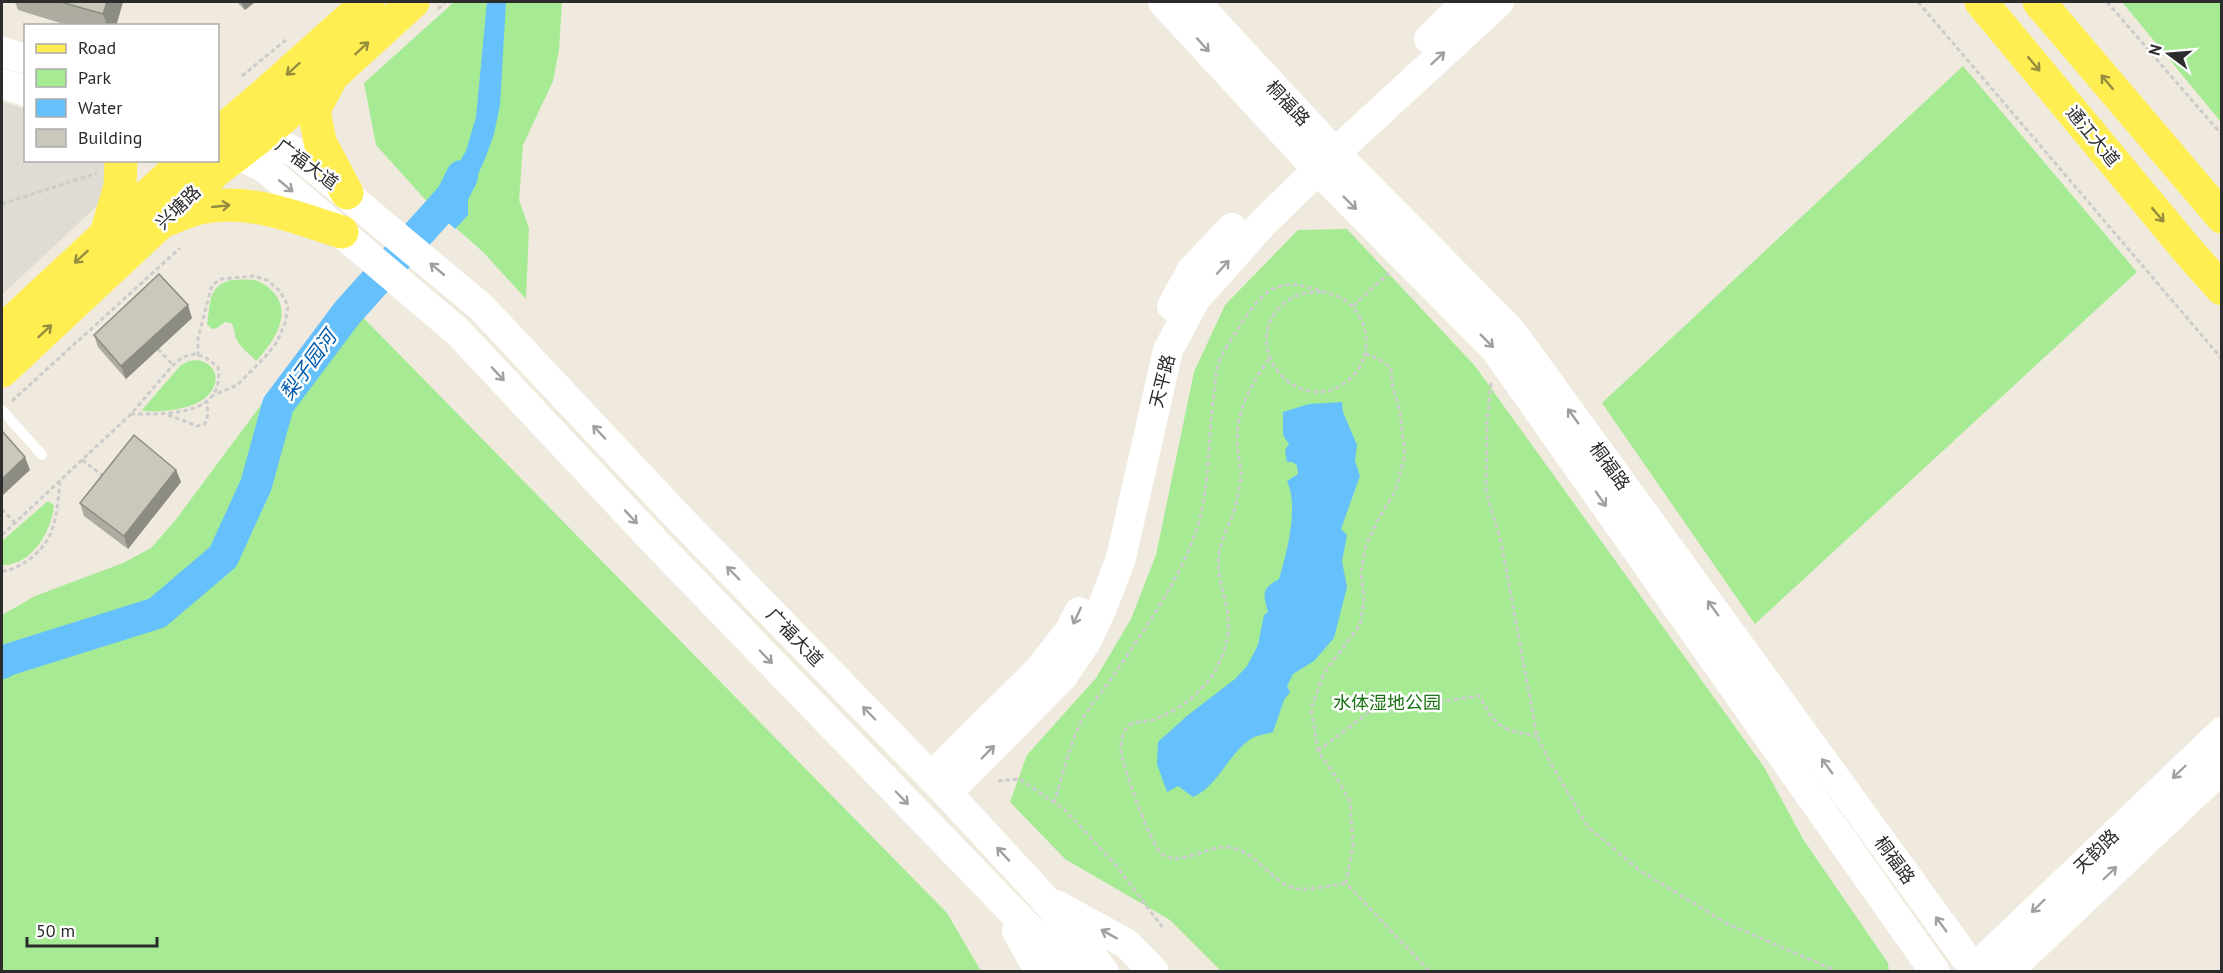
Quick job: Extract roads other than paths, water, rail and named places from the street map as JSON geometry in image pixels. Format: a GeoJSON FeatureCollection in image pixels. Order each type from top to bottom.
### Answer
{"type":"FeatureCollection","features":[{"type":"Feature","properties":{"kind":"main road","name":"兴塘路"},"geometry":{"type":"LineString","coordinates":[[2,371],[172,234],[217,170],[231,134],[368,2]]}},
{"type":"Feature","properties":{"kind":"main road","name":"兴塘路"},"geometry":{"type":"LineString","coordinates":[[231,134],[334,74],[413,2]]}},
{"type":"Feature","properties":{"kind":"main road"},"geometry":{"type":"LineString","coordinates":[[2039,2],[2222,217]]}},
{"type":"Feature","properties":{"kind":"main road","name":"通江大道"},"geometry":{"type":"LineString","coordinates":[[1985,7],[2222,289]]}},
{"type":"Feature","properties":{"kind":"main road"},"geometry":{"type":"LineString","coordinates":[[334,74],[314,110],[320,142],[347,193]]}},
{"type":"Feature","properties":{"kind":"main road"},"geometry":{"type":"LineString","coordinates":[[106,234],[120,186],[121,162]]}},
{"type":"Feature","properties":{"kind":"main road","name":"兴塘路"},"geometry":{"type":"LineString","coordinates":[[2,331],[184,162]]}},
{"type":"Feature","properties":{"kind":"main road"},"geometry":{"type":"LineString","coordinates":[[172,234],[200,208],[236,204],[269,210],[353,242]]}},
{"type":"Feature","properties":{"kind":"street","name":"桐福路"},"geometry":{"type":"LineString","coordinates":[[1163,2],[1321,156],[1511,331],[1973,970]]}},
{"type":"Feature","properties":{"kind":"street","name":"桐福路"},"geometry":{"type":"LineString","coordinates":[[1195,2],[1321,156],[1496,350],[1935,972]]}},
{"type":"Feature","properties":{"kind":"street","name":"天平路"},"geometry":{"type":"LineString","coordinates":[[1321,156],[1467,2]]}},
{"type":"Feature","properties":{"kind":"street","name":"天平路"},"geometry":{"type":"LineString","coordinates":[[939,785],[1039,670],[1071,629],[1093,582],[1107,540],[1147,366],[1165,318],[1192,270],[1251,209],[1321,156],[1499,2]]}},
{"type":"Feature","properties":{"kind":"street"},"geometry":{"type":"LineString","coordinates":[[2,52],[24,58]]}},
{"type":"Feature","properties":{"kind":"street"},"geometry":{"type":"LineString","coordinates":[[2,84],[24,90]]}},
{"type":"Feature","properties":{"kind":"street"},"geometry":{"type":"LineString","coordinates":[[2145,127],[2222,197]]}},
{"type":"Feature","properties":{"kind":"street","name":"广福大道"},"geometry":{"type":"LineString","coordinates":[[231,134],[298,154],[482,307],[680,519],[939,785],[1043,897],[1104,972]]}},
{"type":"Feature","properties":{"kind":"street","name":"广福大道"},"geometry":{"type":"LineString","coordinates":[[231,134],[264,167],[458,332],[656,543],[1071,972]]}},
{"type":"Feature","properties":{"kind":"street","name":"通江大道"},"geometry":{"type":"LineString","coordinates":[[2189,252],[2222,302]]}},
{"type":"Feature","properties":{"kind":"street","name":"天韵路"},"geometry":{"type":"LineString","coordinates":[[1973,970],[2222,732]]}},
{"type":"Feature","properties":{"kind":"street","name":"天韵路"},"geometry":{"type":"LineString","coordinates":[[2007,972],[2222,768]]}},
{"type":"Feature","properties":{"kind":"street"},"geometry":{"type":"LineString","coordinates":[[1043,897],[1127,944],[1154,972]]}},
{"type":"Feature","properties":{"kind":"street"},"geometry":{"type":"LineString","coordinates":[[1002,902],[1040,972]]}},
{"type":"Feature","properties":{"kind":"lane"},"geometry":{"type":"LineString","coordinates":[[2,410],[42,455]]}},
{"type":"Feature","properties":{"kind":"water"},"geometry":{"type":"Polygon","coordinates":[[[487,2],[506,2],[500,105],[494,134],[468,196],[468,215],[455,229],[431,206],[445,192],[448,181],[466,151],[476,117],[487,2]]]}},
{"type":"Feature","properties":{"kind":"water"},"geometry":{"type":"Polygon","coordinates":[[[1342,402],[1343,412],[1357,445],[1355,461],[1360,476],[1341,529],[1347,535],[1342,561],[1347,587],[1334,638],[1314,661],[1293,674],[1287,686],[1290,692],[1284,700],[1273,732],[1254,737],[1245,743],[1202,792],[1193,797],[1178,786],[1167,792],[1157,764],[1158,742],[1188,715],[1235,679],[1247,666],[1258,645],[1264,615],[1268,612],[1265,601],[1266,589],[1279,579],[1292,516],[1292,503],[1287,481],[1298,474],[1297,466],[1293,462],[1287,462],[1285,450],[1289,444],[1283,435],[1283,412],[1309,404],[1342,402]]]}},
{"type":"Feature","properties":{"kind":"waterway","name":"梨子园河"},"geometry":{"type":"LineString","coordinates":[[2,663],[157,613],[223,557],[256,485],[278,405],[347,313],[452,196],[462,176]]}},
{"type":"Feature","properties":{"kind":"park label","name":"水体湿地公园"},"geometry":{"type":"Point","coordinates":[1387,702]}}]}
